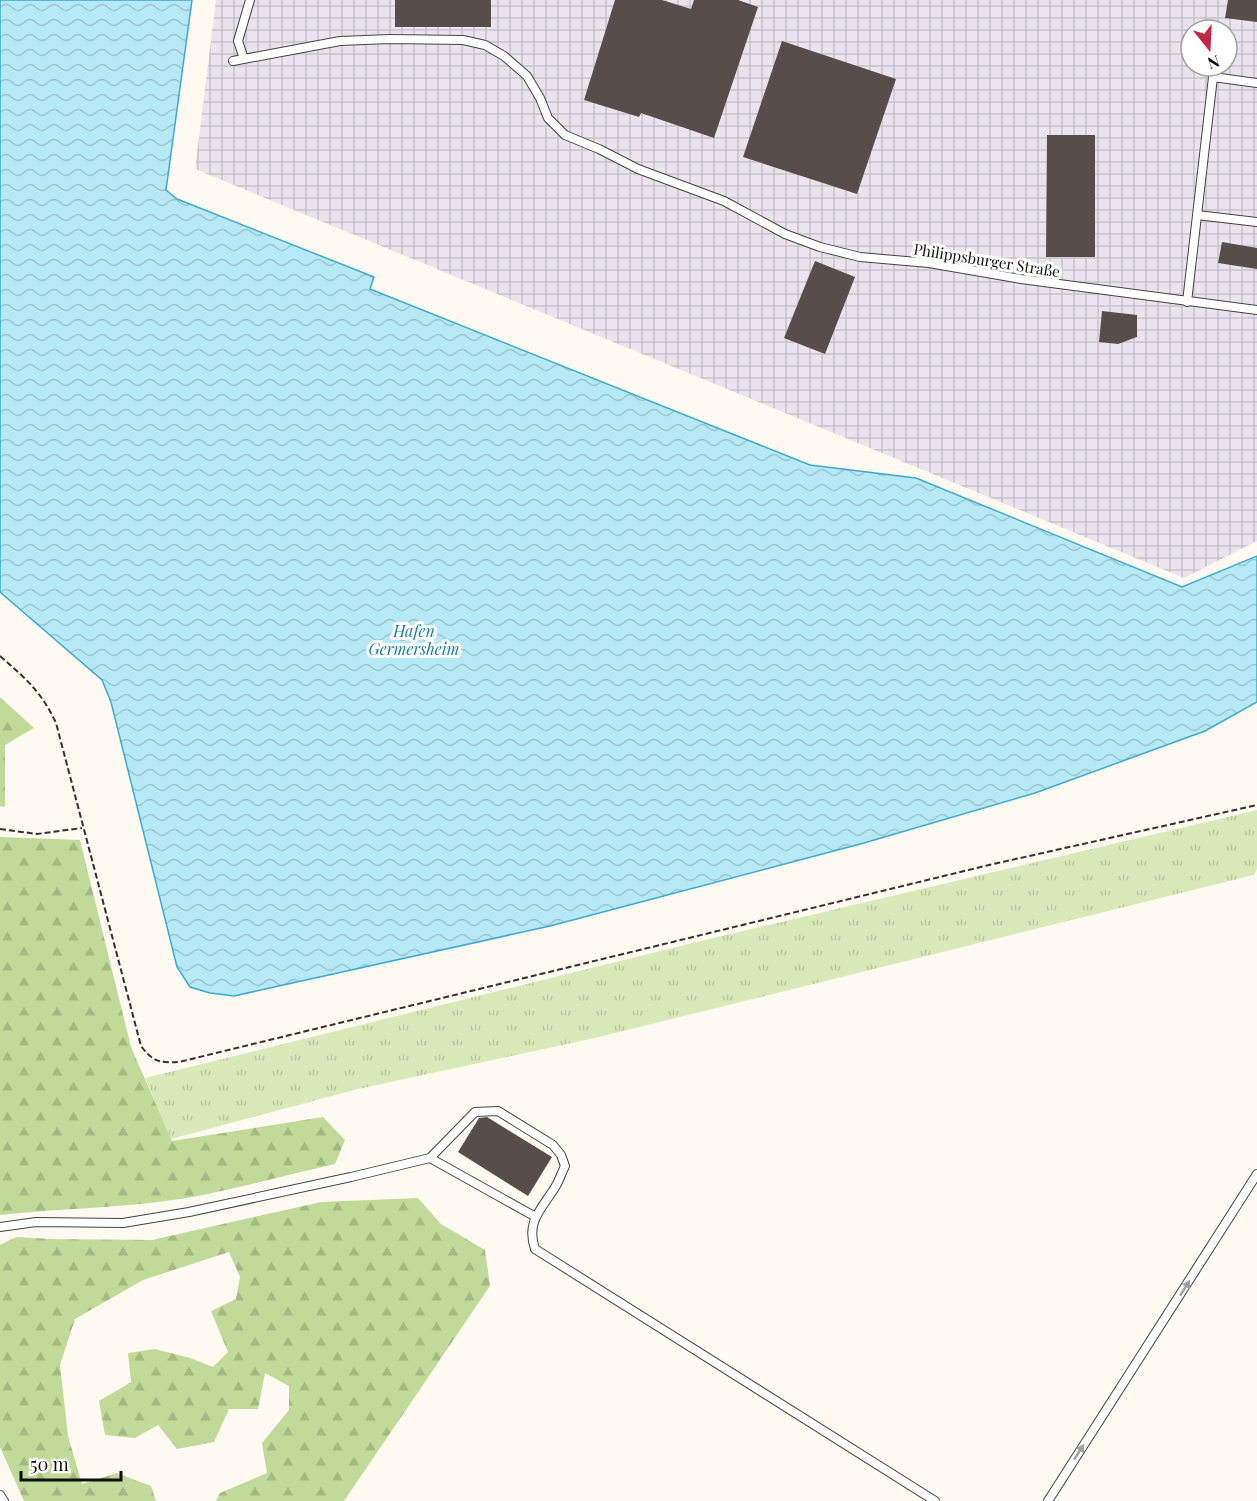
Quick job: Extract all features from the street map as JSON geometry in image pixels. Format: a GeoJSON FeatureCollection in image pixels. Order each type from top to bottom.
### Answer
{"type":"FeatureCollection","features":[{"type":"Feature","properties":{"kind":"lane"},"geometry":{"type":"LineString","coordinates":[[244,59],[238,41],[250,0]]}},
{"type":"Feature","properties":{"kind":"lane","name":"Philippsburger Straße"},"geometry":{"type":"LineString","coordinates":[[233,61],[340,41],[463,40],[485,45],[504,56],[527,76],[548,118],[565,135],[638,169],[724,201],[785,234],[820,247],[860,257],[929,263],[1021,279],[1257,310]]}},
{"type":"Feature","properties":{"kind":"lane"},"geometry":{"type":"LineString","coordinates":[[1187,302],[1213,77],[1257,83]]}},
{"type":"Feature","properties":{"kind":"lane"},"geometry":{"type":"LineString","coordinates":[[1197,215],[1257,222]]}},
{"type":"Feature","properties":{"kind":"lane"},"geometry":{"type":"LineString","coordinates":[[0,1227],[36,1222],[123,1223],[189,1212],[351,1177],[430,1158],[475,1112],[498,1111],[553,1145],[561,1155],[565,1166],[557,1183],[534,1216],[531,1238],[535,1249],[935,1501]]}},
{"type":"Feature","properties":{"kind":"lane"},"geometry":{"type":"LineString","coordinates":[[430,1158],[534,1216]]}},
{"type":"Feature","properties":{"kind":"lane"},"geometry":{"type":"LineString","coordinates":[[1048,1501],[1257,1174]]}},
{"type":"Feature","properties":{"kind":"lane"},"geometry":{"type":"LineString","coordinates":[[0,1495],[3,1501]]}},
{"type":"Feature","properties":{"kind":"path"},"geometry":{"type":"LineString","coordinates":[[0,657],[31,684],[46,702],[56,723],[141,1046],[148,1056],[162,1063],[179,1062],[989,865],[1257,805]]}},
{"type":"Feature","properties":{"kind":"path"},"geometry":{"type":"LineString","coordinates":[[0,829],[37,834],[82,828]]}},
{"type":"Feature","properties":{"kind":"shaded area"},"geometry":{"type":"Polygon","coordinates":[[[216,0],[1257,0],[1257,541],[1184,578],[195,169],[216,0]]]}},
{"type":"Feature","properties":{"kind":"green space"},"geometry":{"type":"Polygon","coordinates":[[[0,697],[34,728],[5,745],[5,807],[0,806],[0,697]]]}},
{"type":"Feature","properties":{"kind":"green space"},"geometry":{"type":"Polygon","coordinates":[[[1257,810],[1257,869],[1254,875],[595,1038],[358,1089],[171,1139],[145,1078],[713,938],[1257,810]]]}},
{"type":"Feature","properties":{"kind":"green space"},"geometry":{"type":"Polygon","coordinates":[[[0,837],[80,840],[131,1047],[172,1141],[323,1117],[345,1140],[335,1164],[187,1198],[0,1215],[0,837]]]}},
{"type":"Feature","properties":{"kind":"green space"},"geometry":{"type":"Polygon","coordinates":[[[418,1198],[441,1224],[485,1250],[490,1286],[344,1501],[216,1501],[220,1493],[267,1473],[262,1443],[289,1410],[289,1386],[265,1373],[258,1409],[229,1409],[214,1442],[177,1449],[158,1425],[135,1438],[105,1435],[99,1401],[131,1382],[128,1353],[155,1349],[213,1367],[228,1352],[211,1311],[236,1299],[240,1277],[229,1252],[143,1280],[75,1319],[60,1365],[68,1436],[82,1484],[117,1473],[151,1486],[156,1501],[24,1501],[0,1447],[0,1245],[16,1237],[152,1240],[321,1202],[418,1198]]]}},
{"type":"Feature","properties":{"kind":"water","name":"Hafen Germersheim"},"geometry":{"type":"Polygon","coordinates":[[[0,0],[192,0],[166,190],[177,199],[374,277],[370,289],[810,465],[916,478],[1182,587],[1257,556],[1257,702],[1205,731],[1035,793],[864,843],[550,926],[234,996],[210,993],[190,987],[177,967],[111,702],[102,680],[0,592],[0,0]]]}},
{"type":"Feature","properties":{"kind":"building"},"geometry":{"type":"Polygon","coordinates":[[[395,0],[491,0],[491,27],[395,27],[395,0]]]}},
{"type":"Feature","properties":{"kind":"building"},"geometry":{"type":"Polygon","coordinates":[[[615,0],[662,0],[691,9],[694,0],[738,0],[758,7],[714,138],[641,113],[639,117],[584,100],[615,0]]]}},
{"type":"Feature","properties":{"kind":"building"},"geometry":{"type":"Polygon","coordinates":[[[1228,0],[1257,0],[1257,22],[1225,18],[1228,0]]]}},
{"type":"Feature","properties":{"kind":"building"},"geometry":{"type":"Polygon","coordinates":[[[782,41],[896,79],[857,194],[743,157],[782,41]]]}},
{"type":"Feature","properties":{"kind":"building"},"geometry":{"type":"Polygon","coordinates":[[[1047,135],[1095,135],[1095,257],[1046,257],[1047,135]]]}},
{"type":"Feature","properties":{"kind":"building"},"geometry":{"type":"Polygon","coordinates":[[[1222,242],[1257,248],[1257,269],[1218,263],[1222,242]]]}},
{"type":"Feature","properties":{"kind":"building"},"geometry":{"type":"Polygon","coordinates":[[[815,261],[855,277],[825,354],[784,338],[815,261]]]}},
{"type":"Feature","properties":{"kind":"building"},"geometry":{"type":"Polygon","coordinates":[[[1102,311],[1137,315],[1137,337],[1118,344],[1099,342],[1102,311]]]}},
{"type":"Feature","properties":{"kind":"building"},"geometry":{"type":"Polygon","coordinates":[[[487,1117],[552,1157],[528,1196],[458,1152],[479,1118],[487,1117]]]}}]}
